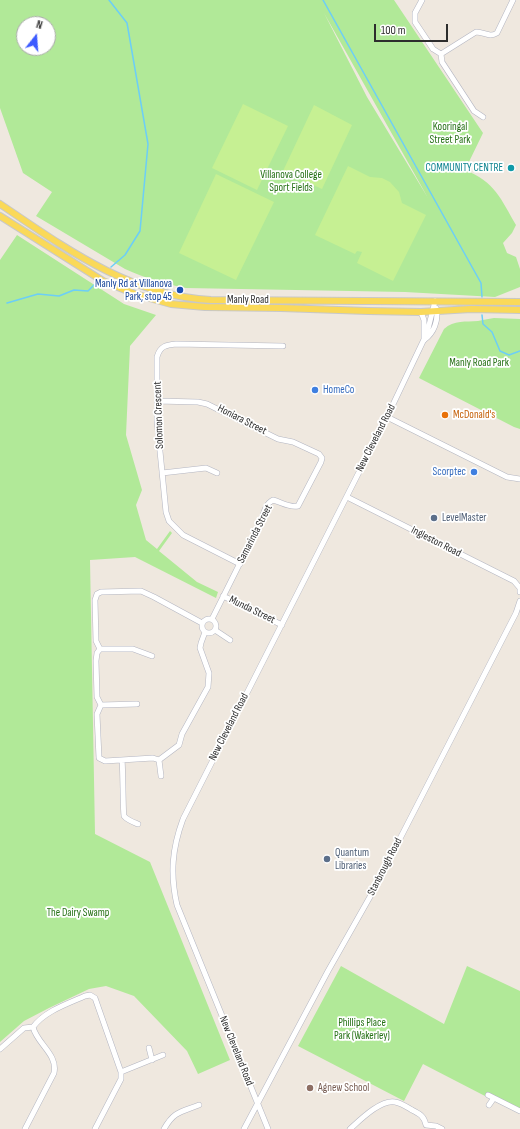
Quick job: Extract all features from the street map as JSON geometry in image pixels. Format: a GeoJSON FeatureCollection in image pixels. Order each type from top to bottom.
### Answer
{"type":"FeatureCollection","features":[{"type":"Feature","properties":{"kind":"main road","name":"Manly Road"},"geometry":{"type":"LineString","coordinates":[[0,204],[77,256],[103,270],[148,288],[176,296],[211,300],[520,302]]}},
{"type":"Feature","properties":{"kind":"main road","name":"Manly Road"},"geometry":{"type":"LineString","coordinates":[[0,216],[103,281],[158,301],[205,307],[421,312],[471,309],[520,310]]}},
{"type":"Feature","properties":{"kind":"street"},"geometry":{"type":"LineString","coordinates":[[422,0],[415,14],[415,22],[433,49],[442,54]]}},
{"type":"Feature","properties":{"kind":"street"},"geometry":{"type":"LineString","coordinates":[[442,54],[476,32],[489,36],[493,36],[497,33],[513,0]]}},
{"type":"Feature","properties":{"kind":"street"},"geometry":{"type":"LineString","coordinates":[[442,54],[442,62],[466,99],[474,111],[483,117]]}},
{"type":"Feature","properties":{"kind":"street","name":"New Cleveland Road"},"geometry":{"type":"LineString","coordinates":[[268,1129],[177,905],[173,888],[174,850],[183,819],[347,497],[424,341],[431,335],[436,322],[435,301]]}},
{"type":"Feature","properties":{"kind":"street","name":"New Cleveland Road"},"geometry":{"type":"LineString","coordinates":[[421,312],[424,320],[424,341]]}},
{"type":"Feature","properties":{"kind":"street","name":"Solomon Crescent"},"geometry":{"type":"LineString","coordinates":[[240,564],[183,535],[174,528],[169,521],[166,512],[157,421],[157,357],[159,351],[166,345],[176,344],[283,346]]}},
{"type":"Feature","properties":{"kind":"street","name":"Honiara Street"},"geometry":{"type":"LineString","coordinates":[[157,400],[198,402],[207,404],[278,439],[293,442],[319,454],[322,458]]}},
{"type":"Feature","properties":{"kind":"street"},"geometry":{"type":"LineString","coordinates":[[387,417],[507,477],[520,479]]}},
{"type":"Feature","properties":{"kind":"street","name":"Samarinda Street"},"geometry":{"type":"LineString","coordinates":[[212,620],[261,521],[266,505],[273,500],[289,506],[298,506],[322,458]]}},
{"type":"Feature","properties":{"kind":"street"},"geometry":{"type":"LineString","coordinates":[[162,473],[206,468],[217,473]]}},
{"type":"Feature","properties":{"kind":"street","name":"Ingleston Road"},"geometry":{"type":"LineString","coordinates":[[347,497],[514,581],[520,588],[520,592]]}},
{"type":"Feature","properties":{"kind":"street"},"geometry":{"type":"LineString","coordinates":[[100,649],[96,642],[96,600],[97,594],[101,592],[141,592],[154,597],[202,623]]}},
{"type":"Feature","properties":{"kind":"street","name":"Munda Street"},"geometry":{"type":"LineString","coordinates":[[223,596],[282,625]]}},
{"type":"Feature","properties":{"kind":"street","name":"Stanbrough Road"},"geometry":{"type":"LineString","coordinates":[[244,1129],[324,978],[371,895],[516,613],[520,601]]}},
{"type":"Feature","properties":{"kind":"street"},"geometry":{"type":"LineString","coordinates":[[205,619],[212,620],[215,623],[215,630],[212,633],[205,632],[202,629],[202,623],[205,619]]}},
{"type":"Feature","properties":{"kind":"street"},"geometry":{"type":"LineString","coordinates":[[215,630],[230,640]]}},
{"type":"Feature","properties":{"kind":"street"},"geometry":{"type":"LineString","coordinates":[[159,760],[179,745],[182,734],[208,687],[209,673],[200,648],[205,632]]}},
{"type":"Feature","properties":{"kind":"street"},"geometry":{"type":"LineString","coordinates":[[100,649],[133,649],[152,656]]}},
{"type":"Feature","properties":{"kind":"street"},"geometry":{"type":"LineString","coordinates":[[100,649],[97,653],[96,661],[97,697],[101,705]]}},
{"type":"Feature","properties":{"kind":"street"},"geometry":{"type":"LineString","coordinates":[[101,705],[138,704]]}},
{"type":"Feature","properties":{"kind":"street"},"geometry":{"type":"LineString","coordinates":[[101,705],[97,714],[98,754],[101,760],[153,758],[159,760]]}},
{"type":"Feature","properties":{"kind":"street"},"geometry":{"type":"LineString","coordinates":[[122,760],[124,794],[123,813],[126,818],[138,824]]}},
{"type":"Feature","properties":{"kind":"street"},"geometry":{"type":"LineString","coordinates":[[159,760],[161,776]]}},
{"type":"Feature","properties":{"kind":"street"},"geometry":{"type":"LineString","coordinates":[[0,1049],[24,1028],[33,1027],[51,1011],[85,996],[95,998],[120,1072],[120,1079],[95,1129]]}},
{"type":"Feature","properties":{"kind":"street"},"geometry":{"type":"LineString","coordinates":[[25,1129],[54,1073],[55,1068],[52,1056],[35,1033],[33,1027]]}},
{"type":"Feature","properties":{"kind":"street"},"geometry":{"type":"LineString","coordinates":[[149,1048],[152,1060]]}},
{"type":"Feature","properties":{"kind":"street"},"geometry":{"type":"LineString","coordinates":[[120,1072],[162,1055]]}},
{"type":"Feature","properties":{"kind":"street"},"geometry":{"type":"LineString","coordinates":[[488,1095],[520,1111]]}},
{"type":"Feature","properties":{"kind":"street"},"geometry":{"type":"LineString","coordinates":[[489,1105],[494,1098]]}},
{"type":"Feature","properties":{"kind":"street"},"geometry":{"type":"LineString","coordinates":[[350,1129],[379,1106],[386,1102],[394,1101],[420,1114],[426,1125]]}},
{"type":"Feature","properties":{"kind":"street"},"geometry":{"type":"LineString","coordinates":[[164,1129],[175,1114],[198,1105]]}},
{"type":"Feature","properties":{"kind":"street"},"geometry":{"type":"LineString","coordinates":[[421,1129],[426,1125],[436,1126],[442,1129]]}},
{"type":"Feature","properties":{"kind":"green space"},"geometry":{"type":"Polygon","coordinates":[[[0,0],[394,0],[483,133],[465,170],[484,180],[496,192],[516,225],[512,233],[503,243],[507,253],[516,257],[520,269],[520,287],[495,297],[405,292],[186,288],[163,283],[125,269],[36,216],[52,192],[23,173],[0,108],[0,0]],[[324,13],[367,97],[428,198],[324,13]]]}},
{"type":"Feature","properties":{"kind":"green space"},"geometry":{"type":"Polygon","coordinates":[[[243,104],[288,126],[257,190],[212,168],[243,104]]]}},
{"type":"Feature","properties":{"kind":"green space"},"geometry":{"type":"Polygon","coordinates":[[[314,105],[352,125],[322,189],[283,171],[314,105]]]}},
{"type":"Feature","properties":{"kind":"green space"},"geometry":{"type":"Polygon","coordinates":[[[348,166],[370,177],[382,178],[390,182],[399,192],[402,203],[426,215],[393,281],[357,263],[362,252],[357,251],[355,254],[315,235],[348,166]]]}},
{"type":"Feature","properties":{"kind":"green space"},"geometry":{"type":"Polygon","coordinates":[[[216,174],[274,202],[236,280],[179,253],[216,174]]]}},
{"type":"Feature","properties":{"kind":"green space","name":"The Dairy Swamp"},"geometry":{"type":"Polygon","coordinates":[[[17,235],[124,304],[156,315],[130,346],[126,435],[142,490],[136,505],[146,540],[157,549],[170,531],[172,533],[159,551],[197,582],[218,592],[216,598],[135,557],[90,560],[95,834],[150,862],[230,1060],[198,1074],[187,1051],[134,996],[106,986],[89,989],[24,1021],[0,1042],[0,260],[17,235]]]}},
{"type":"Feature","properties":{"kind":"green space","name":"Manly Road Park"},"geometry":{"type":"Polygon","coordinates":[[[494,318],[520,319],[520,429],[419,378],[444,329],[456,323],[494,318]]]}},
{"type":"Feature","properties":{"kind":"green space","name":"Phillips Place Park (Wakerley)"},"geometry":{"type":"Polygon","coordinates":[[[341,966],[444,1024],[467,966],[520,991],[520,1109],[487,1092],[485,1096],[423,1064],[404,1101],[298,1046],[341,966]]]}},
{"type":"Feature","properties":{"kind":"waterway"},"geometry":{"type":"LineString","coordinates":[[109,0],[127,23],[148,144],[140,231],[125,255],[111,267]]}},
{"type":"Feature","properties":{"kind":"waterway"},"geometry":{"type":"LineString","coordinates":[[323,0],[481,283],[482,297]]}},
{"type":"Feature","properties":{"kind":"waterway"},"geometry":{"type":"LineString","coordinates":[[7,303],[38,294],[59,296],[74,290],[88,291],[95,284]]}},
{"type":"Feature","properties":{"kind":"waterway"},"geometry":{"type":"LineString","coordinates":[[482,315],[483,324],[492,332],[500,351],[509,355],[520,351]]}},
{"type":"Feature","properties":{"kind":"place","name":"COMMUNITY CENTRE"},"geometry":{"type":"Point","coordinates":[511,168]}},
{"type":"Feature","properties":{"kind":"place","name":"Manly Rd at Villanova Park, stop 45"},"geometry":{"type":"Point","coordinates":[180,290]}},
{"type":"Feature","properties":{"kind":"place","name":"HomeCo"},"geometry":{"type":"Point","coordinates":[315,390]}},
{"type":"Feature","properties":{"kind":"place","name":"McDonald's"},"geometry":{"type":"Point","coordinates":[445,415]}},
{"type":"Feature","properties":{"kind":"place","name":"Scorptec"},"geometry":{"type":"Point","coordinates":[474,472]}},
{"type":"Feature","properties":{"kind":"place","name":"LevelMaster"},"geometry":{"type":"Point","coordinates":[434,518]}},
{"type":"Feature","properties":{"kind":"place","name":"Quantum Libraries"},"geometry":{"type":"Point","coordinates":[327,859]}},
{"type":"Feature","properties":{"kind":"place","name":"Agnew School"},"geometry":{"type":"Point","coordinates":[310,1088]}},
{"type":"Feature","properties":{"kind":"park label","name":"Kooringal Street Park"},"geometry":{"type":"Point","coordinates":[450,133]}},
{"type":"Feature","properties":{"kind":"park label","name":"Villanova College Sport Fields"},"geometry":{"type":"Point","coordinates":[291,181]}}]}
